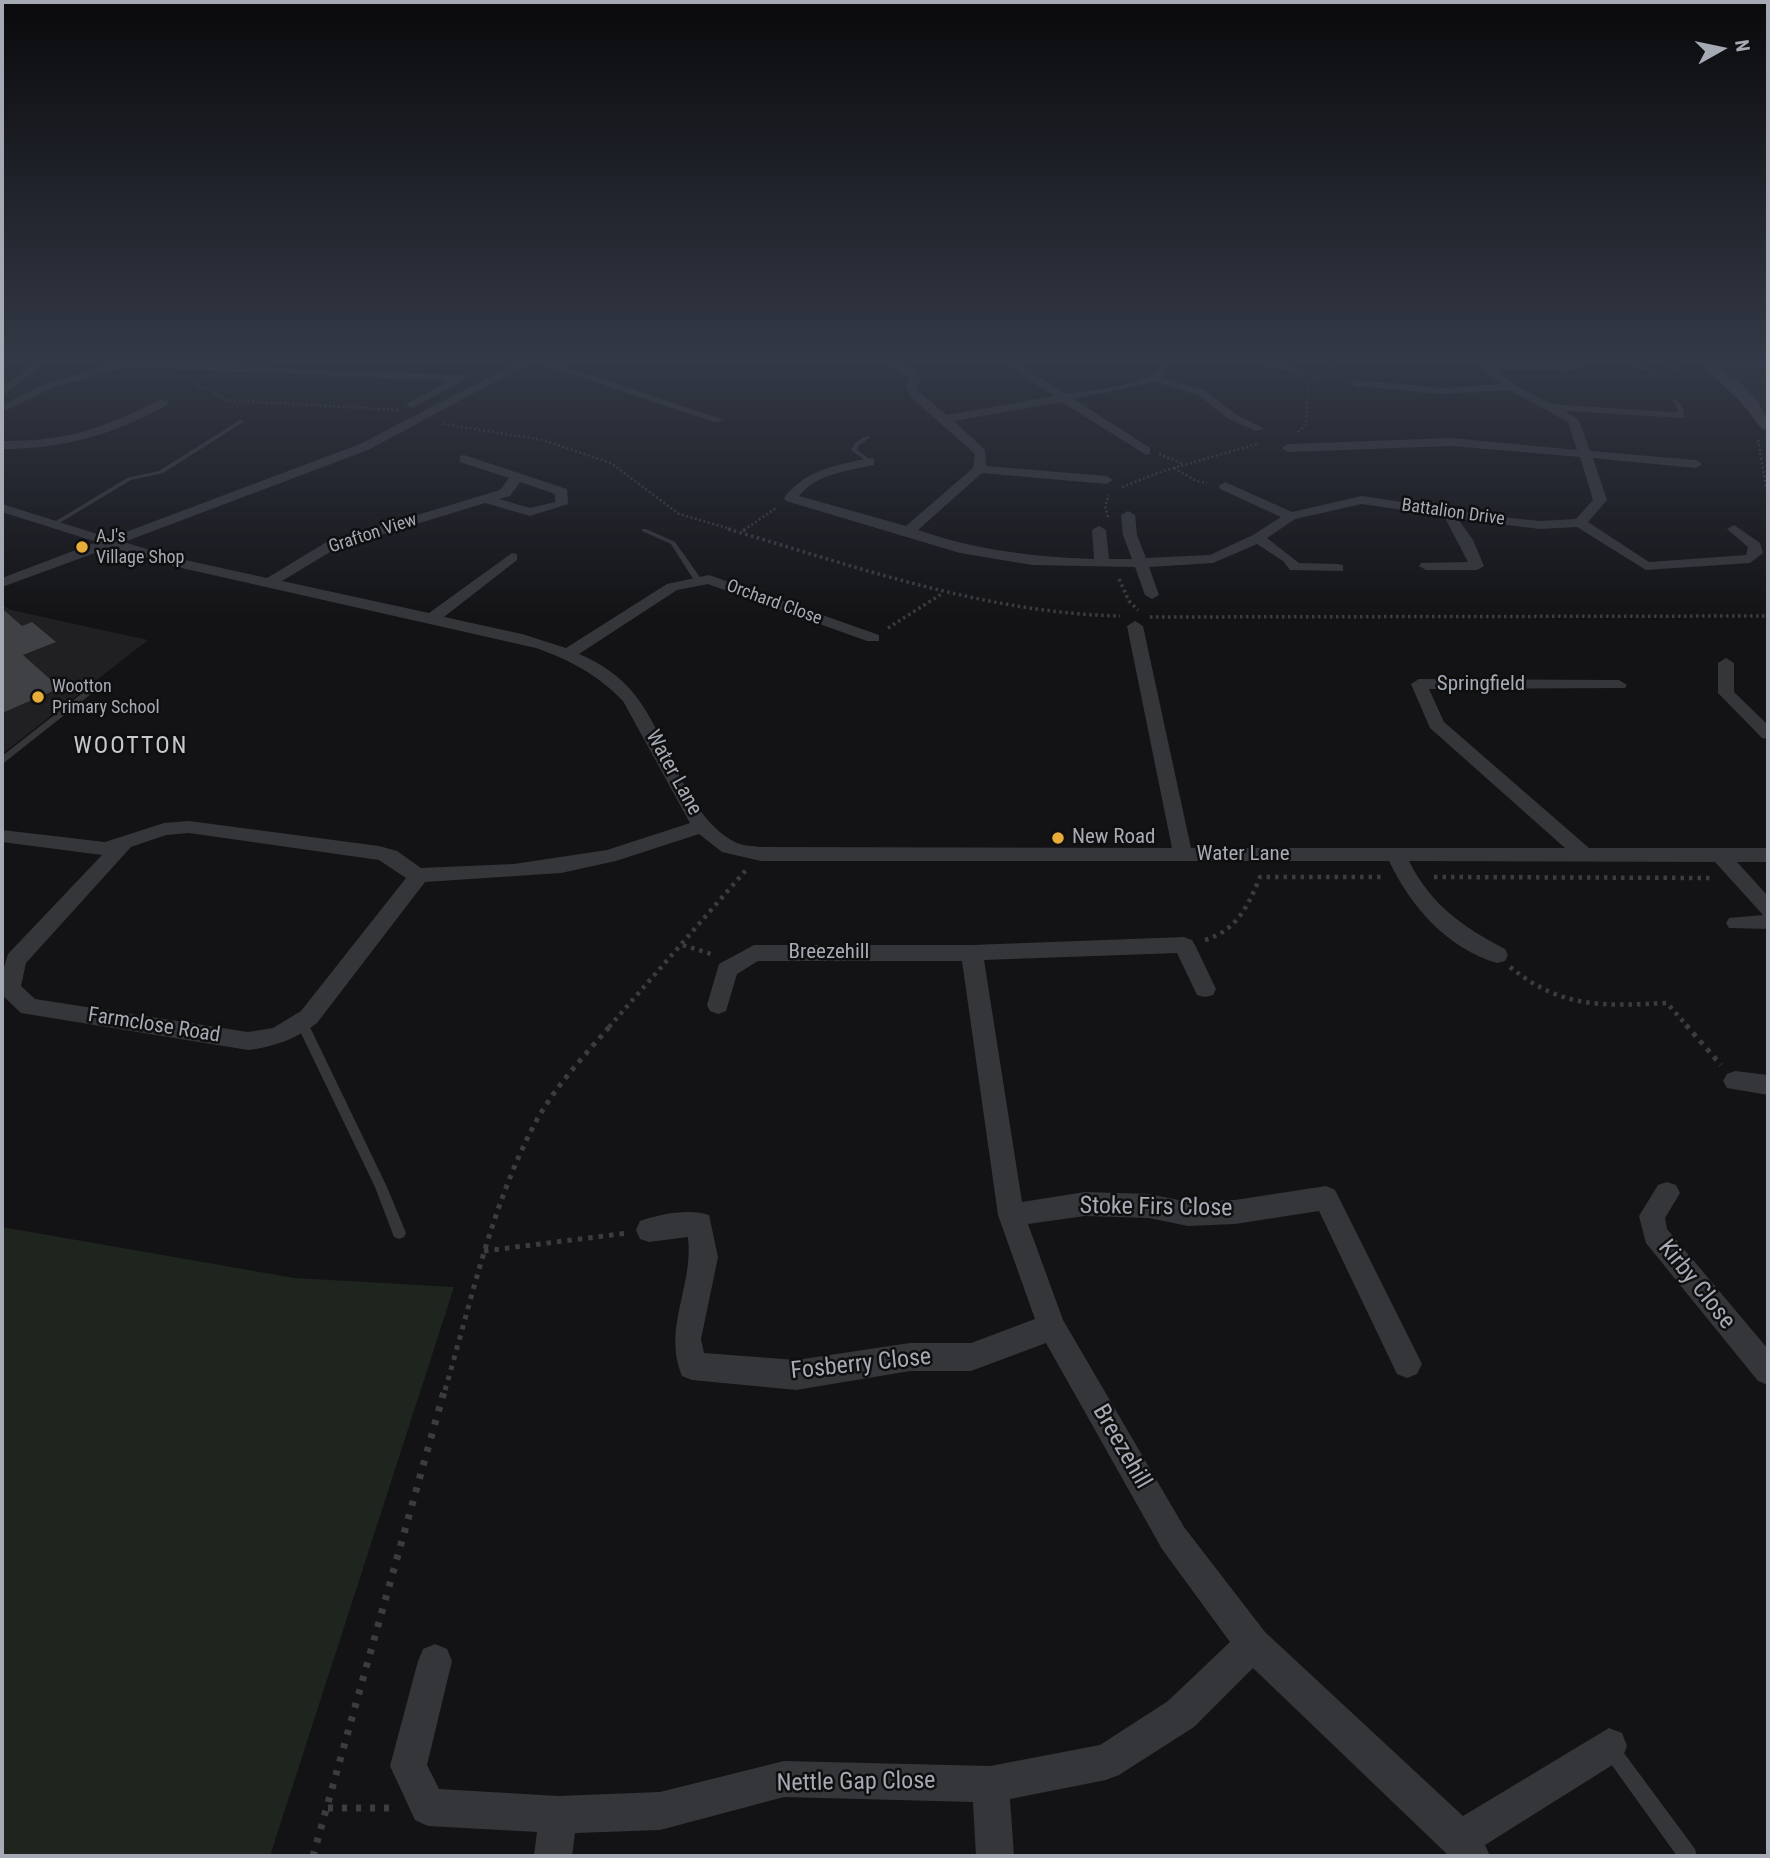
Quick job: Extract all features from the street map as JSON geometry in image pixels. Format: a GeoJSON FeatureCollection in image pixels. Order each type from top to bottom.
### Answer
{"type":"FeatureCollection","features":[{"type":"Feature","properties":{"kind":"street"},"geometry":{"type":"LineString","coordinates":[[2,583],[358,449]]}},
{"type":"Feature","properties":{"kind":"street"},"geometry":{"type":"LineString","coordinates":[[908,531],[979,468],[981,453],[976,449]]}},
{"type":"Feature","properties":{"kind":"street"},"geometry":{"type":"LineString","coordinates":[[1535,449],[1696,464]]}},
{"type":"Feature","properties":{"kind":"street"},"geometry":{"type":"LineString","coordinates":[[1580,449],[1595,475],[1600,500],[1580,523],[1646,566],[1750,559],[1756,553],[1755,546],[1734,529]]}},
{"type":"Feature","properties":{"kind":"street"},"geometry":{"type":"LineString","coordinates":[[464,459],[562,492],[561,504],[530,512],[485,499]]}},
{"type":"Feature","properties":{"kind":"street"},"geometry":{"type":"LineString","coordinates":[[791,498],[798,487],[816,475],[870,462]]}},
{"type":"Feature","properties":{"kind":"street"},"geometry":{"type":"LineString","coordinates":[[979,468],[1109,486]]}},
{"type":"Feature","properties":{"kind":"street","name":"Grafton View"},"geometry":{"type":"LineString","coordinates":[[268,584],[330,546],[505,494],[516,478]]}},
{"type":"Feature","properties":{"kind":"street"},"geometry":{"type":"LineString","coordinates":[[1226,486],[1291,516]]}},
{"type":"Feature","properties":{"kind":"street","name":"Battalion Drive"},"geometry":{"type":"LineString","coordinates":[[791,498],[972,551],[1032,561],[1109,564],[1213,559],[1258,538],[1291,516],[1362,500],[1539,525],[1580,523]]}},
{"type":"Feature","properties":{"kind":"street","name":"Water Lane"},"geometry":{"type":"LineString","coordinates":[[2,508],[173,562],[516,637],[568,654],[614,681],[630,698],[703,826],[728,847],[761,854],[1587,857],[1768,855]]}},
{"type":"Feature","properties":{"kind":"street"},"geometry":{"type":"LineString","coordinates":[[1426,566],[1478,566],[1466,540],[1448,513]]}},
{"type":"Feature","properties":{"kind":"street"},"geometry":{"type":"LineString","coordinates":[[1128,515],[1130,534],[1152,595]]}},
{"type":"Feature","properties":{"kind":"street"},"geometry":{"type":"LineString","coordinates":[[1099,530],[1109,564]]}},
{"type":"Feature","properties":{"kind":"street"},"geometry":{"type":"LineString","coordinates":[[1258,538],[1288,558],[1295,567],[1338,568]]}},
{"type":"Feature","properties":{"kind":"street"},"geometry":{"type":"LineString","coordinates":[[432,619],[512,557]]}},
{"type":"Feature","properties":{"kind":"street","name":"Orchard Close"},"geometry":{"type":"LineString","coordinates":[[568,654],[672,587],[709,579],[873,638]]}},
{"type":"Feature","properties":{"kind":"street"},"geometry":{"type":"LineString","coordinates":[[1135,626],[1183,855]]}},
{"type":"Feature","properties":{"kind":"street"},"geometry":{"type":"LineString","coordinates":[[1726,663],[1726,693],[1768,734]]}},
{"type":"Feature","properties":{"kind":"street","name":"Springfield"},"geometry":{"type":"LineString","coordinates":[[1587,857],[1436,724],[1419,684],[1619,685]]}},
{"type":"Feature","properties":{"kind":"street"},"geometry":{"type":"LineString","coordinates":[[419,875],[561,866],[609,856],[703,826]]}},
{"type":"Feature","properties":{"kind":"street","name":"Farmclose Road"},"geometry":{"type":"LineString","coordinates":[[2,836],[81,848],[106,849],[164,829],[188,827],[379,853],[390,856],[406,870],[419,875],[302,1023],[290,1032],[271,1039],[248,1041],[29,1007],[15,998],[9,989],[16,960],[123,845]]}},
{"type":"Feature","properties":{"kind":"street"},"geometry":{"type":"LineString","coordinates":[[1396,855],[1423,905],[1442,922],[1497,954]]}},
{"type":"Feature","properties":{"kind":"street"},"geometry":{"type":"LineString","coordinates":[[1720,855],[1768,909]]}},
{"type":"Feature","properties":{"kind":"street"},"geometry":{"type":"LineString","coordinates":[[1735,923],[1768,922]]}},
{"type":"Feature","properties":{"kind":"street"},"geometry":{"type":"LineString","coordinates":[[1184,945],[1205,989]]}},
{"type":"Feature","properties":{"kind":"street","name":"Breezehill"},"geometry":{"type":"LineString","coordinates":[[718,1005],[727,971],[754,953],[972,953],[1184,945]]}},
{"type":"Feature","properties":{"kind":"street","name":"Breezehill"},"geometry":{"type":"LineString","coordinates":[[972,953],[1011,1215],[1052,1327],[1173,1538],[1253,1644],[1465,1848],[1608,1746]]}},
{"type":"Feature","properties":{"kind":"street"},"geometry":{"type":"LineString","coordinates":[[1735,1081],[1768,1086]]}},
{"type":"Feature","properties":{"kind":"street","name":"Kirby Close"},"geometry":{"type":"LineString","coordinates":[[1667,1193],[1652,1216],[1654,1234],[1768,1371]]}},
{"type":"Feature","properties":{"kind":"street","name":"Stoke Firs Close"},"geometry":{"type":"LineString","coordinates":[[1011,1215],[1084,1204],[1149,1206],[1188,1214],[1234,1212],[1326,1198],[1407,1363]]}},
{"type":"Feature","properties":{"kind":"street","name":"Fosberry Close"},"geometry":{"type":"LineString","coordinates":[[649,1230],[700,1223],[704,1257],[687,1339],[692,1366],[796,1375],[910,1357],[971,1357],[1052,1327]]}},
{"type":"Feature","properties":{"kind":"street","name":"Nettle Gap Close"},"geometry":{"type":"LineString","coordinates":[[428,1807],[558,1815],[660,1811],[784,1779],[990,1784],[1106,1762],[1181,1714],[1253,1644]]}},
{"type":"Feature","properties":{"kind":"street"},"geometry":{"type":"LineString","coordinates":[[428,1807],[408,1766],[435,1661]]}},
{"type":"Feature","properties":{"kind":"street"},"geometry":{"type":"LineString","coordinates":[[990,1784],[995,1856]]}},
{"type":"Feature","properties":{"kind":"street"},"geometry":{"type":"LineString","coordinates":[[553,1856],[558,1815]]}},
{"type":"Feature","properties":{"kind":"lane"},"geometry":{"type":"LineString","coordinates":[[54,524],[129,480],[162,472],[199,449]]}},
{"type":"Feature","properties":{"kind":"lane"},"geometry":{"type":"LineString","coordinates":[[855,449],[870,462]]}},
{"type":"Feature","properties":{"kind":"lane"},"geometry":{"type":"LineString","coordinates":[[644,530],[673,544],[698,580]]}},
{"type":"Feature","properties":{"kind":"lane"},"geometry":{"type":"LineString","coordinates":[[2,760],[97,686]]}},
{"type":"Feature","properties":{"kind":"lane"},"geometry":{"type":"LineString","coordinates":[[302,1023],[381,1187],[399,1233]]}},
{"type":"Feature","properties":{"kind":"lane"},"geometry":{"type":"LineString","coordinates":[[1608,1746],[1688,1856]]}},
{"type":"Feature","properties":{"kind":"path"},"geometry":{"type":"LineString","coordinates":[[1121,488],[1173,467],[1242,449]]}},
{"type":"Feature","properties":{"kind":"path"},"geometry":{"type":"LineString","coordinates":[[1760,449],[1768,498]]}},
{"type":"Feature","properties":{"kind":"path"},"geometry":{"type":"LineString","coordinates":[[1146,450],[1184,464]]}},
{"type":"Feature","properties":{"kind":"path"},"geometry":{"type":"LineString","coordinates":[[1173,467],[1196,481],[1226,486]]}},
{"type":"Feature","properties":{"kind":"path"},"geometry":{"type":"LineString","coordinates":[[1109,486],[1105,506],[1109,522],[1109,564],[1129,601],[1144,616],[1135,626]]}},
{"type":"Feature","properties":{"kind":"path"},"geometry":{"type":"LineString","coordinates":[[742,531],[791,498]]}},
{"type":"Feature","properties":{"kind":"path"},"geometry":{"type":"LineString","coordinates":[[873,638],[943,593]]}},
{"type":"Feature","properties":{"kind":"path"},"geometry":{"type":"LineString","coordinates":[[313,1856],[484,1251],[505,1190],[534,1125],[577,1064],[761,854]]}},
{"type":"Feature","properties":{"kind":"path"},"geometry":{"type":"LineString","coordinates":[[1184,945],[1223,936],[1243,915],[1260,877],[1740,878]]}},
{"type":"Feature","properties":{"kind":"path"},"geometry":{"type":"LineString","coordinates":[[682,945],[725,959]]}},
{"type":"Feature","properties":{"kind":"path"},"geometry":{"type":"LineString","coordinates":[[1497,954],[1530,986],[1577,1005],[1667,1003],[1735,1081]]}},
{"type":"Feature","properties":{"kind":"path"},"geometry":{"type":"LineString","coordinates":[[484,1251],[649,1230]]}},
{"type":"Feature","properties":{"kind":"path"},"geometry":{"type":"LineString","coordinates":[[328,1808],[428,1807]]}},
{"type":"Feature","properties":{"kind":"shaded area","name":"Wootton Primary School"},"geometry":{"type":"Polygon","coordinates":[[[2,605],[11,610],[148,640],[2,754],[2,605]]]}},
{"type":"Feature","properties":{"kind":"shaded area"},"geometry":{"type":"Polygon","coordinates":[[[2,1227],[294,1278],[454,1287],[270,1856],[2,1856],[2,1227]]]}},
{"type":"Feature","properties":{"kind":"building"},"geometry":{"type":"Polygon","coordinates":[[[5,611],[22,626],[32,622],[56,642],[23,655],[60,688],[2,713],[2,612],[5,611]]]}},
{"type":"Feature","properties":{"kind":"place","name":"AJ's Village Shop"},"geometry":{"type":"Point","coordinates":[82,547]}},
{"type":"Feature","properties":{"kind":"place","name":"Wootton Primary School"},"geometry":{"type":"Point","coordinates":[38,697]}},
{"type":"Feature","properties":{"kind":"place","name":"New Road"},"geometry":{"type":"Point","coordinates":[1058,838]}},
{"type":"Feature","properties":{"kind":"district","name":"WOOTTON"},"geometry":{"type":"Point","coordinates":[131,747]}}]}
